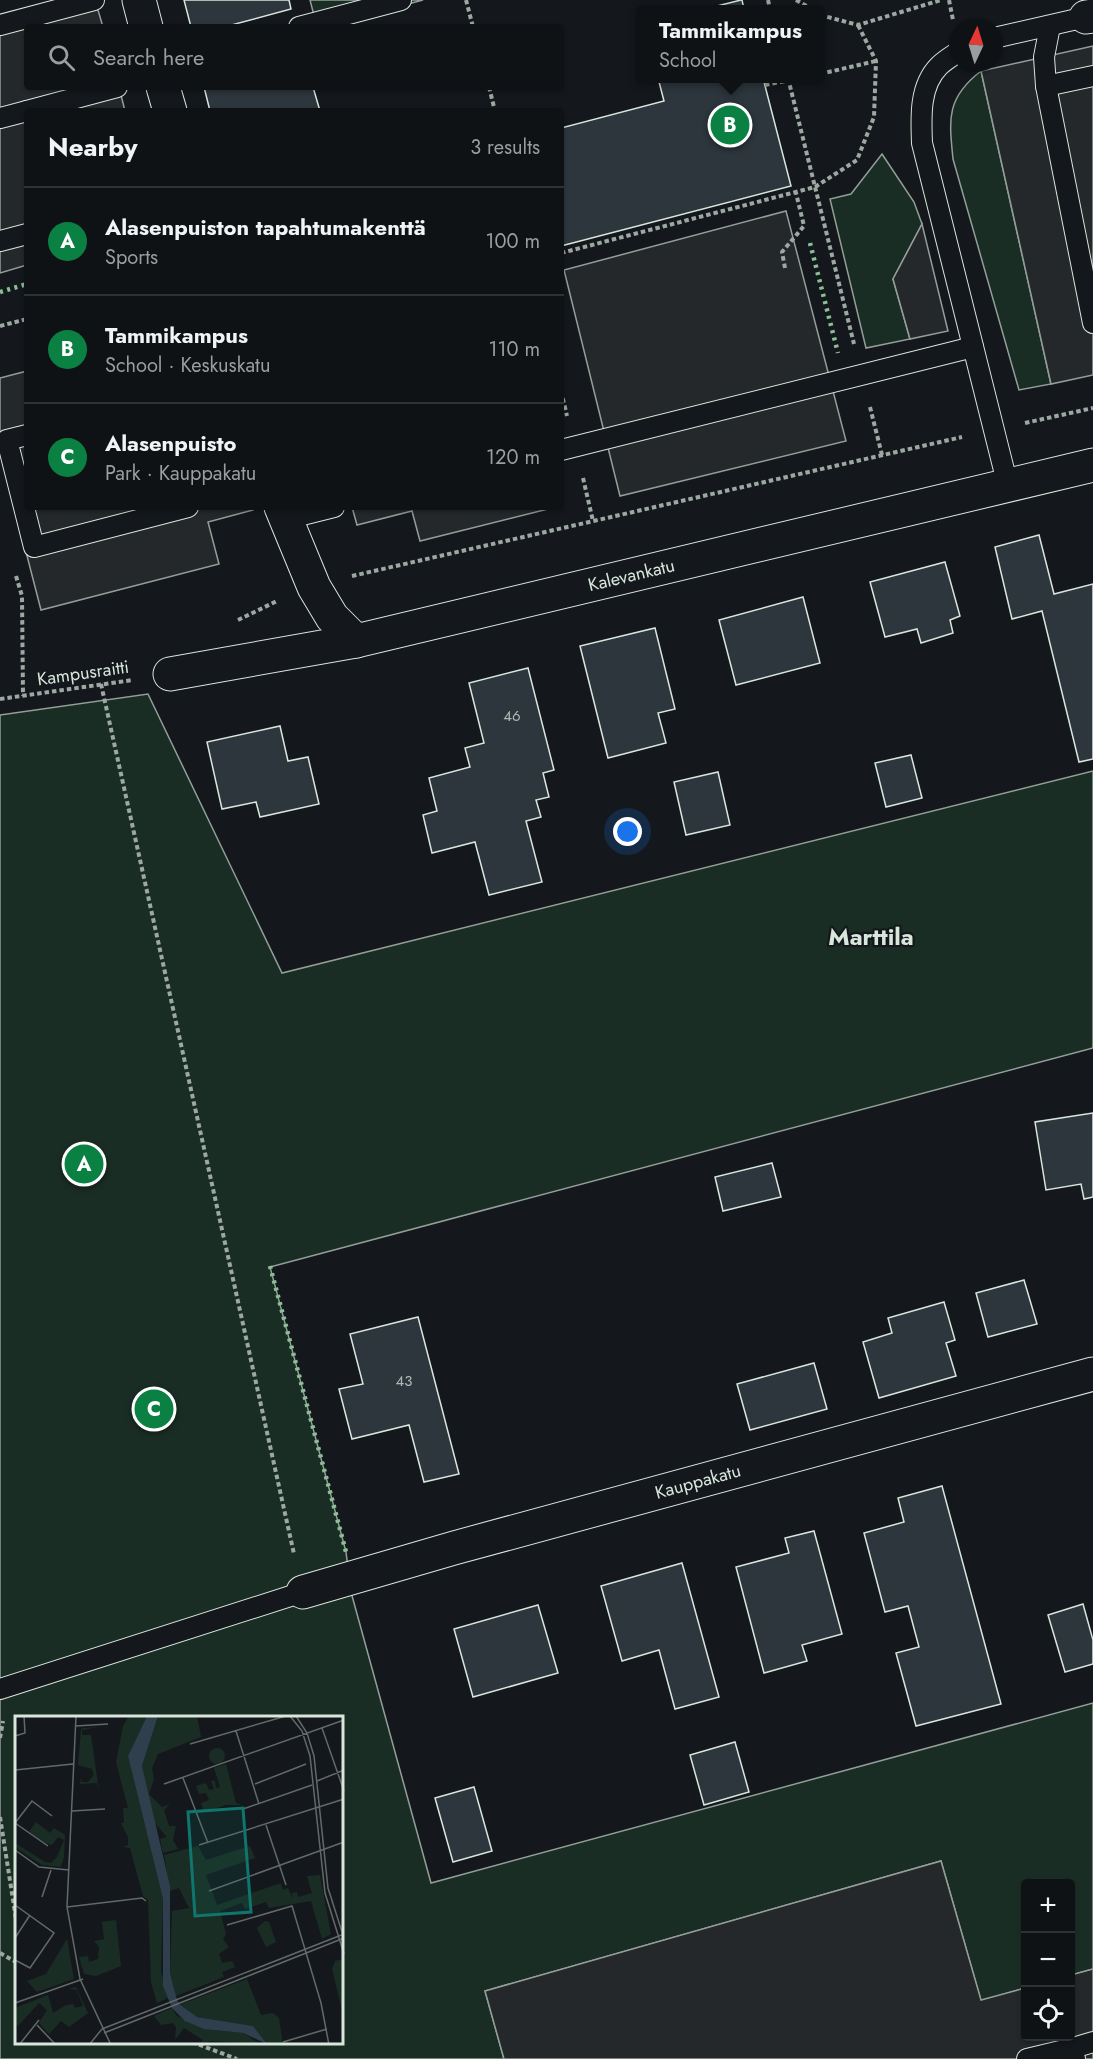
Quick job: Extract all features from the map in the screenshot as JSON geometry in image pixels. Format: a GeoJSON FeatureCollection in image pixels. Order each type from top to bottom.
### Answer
{"type":"FeatureCollection","features":[{"type":"Feature","properties":{"kind":"street"},"geometry":{"type":"LineString","coordinates":[[139,0],[145,24]]}},
{"type":"Feature","properties":{"kind":"street"},"geometry":{"type":"LineString","coordinates":[[164,90],[169,108]]}},
{"type":"Feature","properties":{"kind":"street","name":"Kalevankatu"},"geometry":{"type":"LineString","coordinates":[[170,674],[356,642],[1093,465]]}},
{"type":"Feature","properties":{"kind":"street"},"geometry":{"type":"LineString","coordinates":[[284,513],[314,587],[332,617],[356,642]]}},
{"type":"Feature","properties":{"kind":"street","name":"Kauppakatu"},"geometry":{"type":"LineString","coordinates":[[303,1592],[454,1548],[1093,1374]]}},
{"type":"Feature","properties":{"kind":"lane"},"geometry":{"type":"LineString","coordinates":[[0,25],[71,3],[94,0]]}},
{"type":"Feature","properties":{"kind":"lane"},"geometry":{"type":"LineString","coordinates":[[309,24],[401,0]]}},
{"type":"Feature","properties":{"kind":"lane"},"geometry":{"type":"LineString","coordinates":[[1003,36],[1090,17]]}},
{"type":"Feature","properties":{"kind":"lane"},"geometry":{"type":"LineString","coordinates":[[1050,26],[1044,57],[1046,86],[1093,323]]}},
{"type":"Feature","properties":{"kind":"lane"},"geometry":{"type":"LineString","coordinates":[[949,59],[939,66],[929,80],[920,111],[922,143],[1008,486]]}},
{"type":"Feature","properties":{"kind":"lane"},"geometry":{"type":"LineString","coordinates":[[1046,86],[1093,76]]}},
{"type":"Feature","properties":{"kind":"lane"},"geometry":{"type":"LineString","coordinates":[[38,108],[106,90]]}},
{"type":"Feature","properties":{"kind":"lane"},"geometry":{"type":"LineString","coordinates":[[0,118],[24,112]]}},
{"type":"Feature","properties":{"kind":"lane"},"geometry":{"type":"LineString","coordinates":[[0,241],[24,235]]}},
{"type":"Feature","properties":{"kind":"lane"},"geometry":{"type":"LineString","coordinates":[[564,449],[973,348]]}},
{"type":"Feature","properties":{"kind":"lane"},"geometry":{"type":"LineString","coordinates":[[24,436],[7,440],[24,507]]}},
{"type":"Feature","properties":{"kind":"lane"},"geometry":{"type":"LineString","coordinates":[[25,510],[34,547],[176,510]]}},
{"type":"Feature","properties":{"kind":"lane"},"geometry":{"type":"LineString","coordinates":[[284,513],[309,510]]}},
{"type":"Feature","properties":{"kind":"lane"},"geometry":{"type":"LineString","coordinates":[[0,1689],[303,1592]]}},
{"type":"Feature","properties":{"kind":"lane"},"geometry":{"type":"LineString","coordinates":[[1027,2059],[1074,2053],[1093,2042]]}},
{"type":"Feature","properties":{"kind":"path"},"geometry":{"type":"LineString","coordinates":[[466,0],[472,24]]}},
{"type":"Feature","properties":{"kind":"path"},"geometry":{"type":"LineString","coordinates":[[825,16],[858,25],[941,0]]}},
{"type":"Feature","properties":{"kind":"path"},"geometry":{"type":"LineString","coordinates":[[564,252],[815,187],[857,160],[874,117],[876,61],[858,25]]}},
{"type":"Feature","properties":{"kind":"path"},"geometry":{"type":"LineString","coordinates":[[825,73],[876,61]]}},
{"type":"Feature","properties":{"kind":"path"},"geometry":{"type":"LineString","coordinates":[[765,86],[776,83]]}},
{"type":"Feature","properties":{"kind":"path"},"geometry":{"type":"LineString","coordinates":[[789,83],[882,455]]}},
{"type":"Feature","properties":{"kind":"path"},"geometry":{"type":"LineString","coordinates":[[490,90],[494,108]]}},
{"type":"Feature","properties":{"kind":"path"},"geometry":{"type":"LineString","coordinates":[[785,268],[782,252],[804,226],[796,192]]}},
{"type":"Feature","properties":{"kind":"path"},"geometry":{"type":"LineString","coordinates":[[0,326],[24,320]]}},
{"type":"Feature","properties":{"kind":"path"},"geometry":{"type":"LineString","coordinates":[[232,623],[287,596],[365,573],[1093,408]]}},
{"type":"Feature","properties":{"kind":"path"},"geometry":{"type":"LineString","coordinates":[[16,574],[22,596],[24,696]]}},
{"type":"Feature","properties":{"kind":"path","name":"Kampusraitti"},"geometry":{"type":"LineString","coordinates":[[0,699],[170,674]]}},
{"type":"Feature","properties":{"kind":"path"},"geometry":{"type":"LineString","coordinates":[[102,684],[303,1592]]}},
{"type":"Feature","properties":{"kind":"path"},"geometry":{"type":"LineString","coordinates":[[0,1817],[15,1913]]}},
{"type":"Feature","properties":{"kind":"path"},"geometry":{"type":"LineString","coordinates":[[0,1953],[15,1961]]}},
{"type":"Feature","properties":{"kind":"path"},"geometry":{"type":"LineString","coordinates":[[195,2044],[237,2059]]}},
{"type":"Feature","properties":{"kind":"green space"},"geometry":{"type":"Polygon","coordinates":[[[310,0],[423,0],[333,24],[316,24],[310,0]]]}},
{"type":"Feature","properties":{"kind":"green space"},"geometry":{"type":"Polygon","coordinates":[[[981,72],[1051,384],[1019,390],[953,159],[952,110],[961,91],[981,72]]]}},
{"type":"Feature","properties":{"kind":"green space"},"geometry":{"type":"Polygon","coordinates":[[[882,154],[914,202],[922,224],[893,279],[910,339],[866,348],[830,199],[851,194],[882,154]]]}},
{"type":"Feature","properties":{"kind":"green space"},"geometry":{"type":"Polygon","coordinates":[[[148,694],[282,973],[1093,771],[1093,1048],[270,1267],[346,1552],[351,1592],[431,1883],[1093,1703],[1093,1969],[1075,1974],[1075,1879],[1021,1879],[1021,1989],[981,2001],[941,1861],[485,1991],[504,2059],[0,2059],[0,715],[148,694]]]}},
{"type":"Feature","properties":{"kind":"shaded area"},"geometry":{"type":"Polygon","coordinates":[[[95,0],[102,24],[24,24],[24,90],[120,90],[124,108],[24,108],[24,266],[0,273],[0,16],[95,0]]]}},
{"type":"Feature","properties":{"kind":"shaded area"},"geometry":{"type":"Polygon","coordinates":[[[1093,46],[1093,375],[1051,384],[981,72],[1003,72],[1003,66],[1093,46]]]}},
{"type":"Feature","properties":{"kind":"shaded area"},"geometry":{"type":"Polygon","coordinates":[[[786,211],[846,441],[620,496],[564,270],[786,211]]]}},
{"type":"Feature","properties":{"kind":"shaded area"},"geometry":{"type":"Polygon","coordinates":[[[922,224],[948,331],[910,339],[893,279],[922,224]]]}},
{"type":"Feature","properties":{"kind":"shaded area"},"geometry":{"type":"Polygon","coordinates":[[[24,372],[24,510],[253,510],[208,522],[219,564],[41,610],[0,451],[0,378],[24,372]]]}},
{"type":"Feature","properties":{"kind":"shaded area"},"geometry":{"type":"Polygon","coordinates":[[[353,510],[544,510],[420,541],[412,511],[357,525],[353,510]]]}},
{"type":"Feature","properties":{"kind":"shaded area"},"geometry":{"type":"Polygon","coordinates":[[[941,1861],[981,2000],[1021,1989],[1021,2041],[1075,2041],[1075,1974],[1093,1969],[1093,2059],[504,2059],[485,1991],[941,1861]]]}},
{"type":"Feature","properties":{"kind":"building"},"geometry":{"type":"Polygon","coordinates":[[[184,0],[289,0],[291,9],[235,24],[190,24],[184,0]]]}},
{"type":"Feature","properties":{"kind":"building"},"geometry":{"type":"Polygon","coordinates":[[[741,0],[743,5],[721,5],[741,0]]]}},
{"type":"Feature","properties":{"kind":"building"},"geometry":{"type":"Polygon","coordinates":[[[659,83],[764,83],[791,186],[564,245],[564,127],[664,101],[659,83]]]}},
{"type":"Feature","properties":{"kind":"building"},"geometry":{"type":"Polygon","coordinates":[[[205,90],[314,90],[319,108],[209,108],[205,90]]]}},
{"type":"Feature","properties":{"kind":"building"},"geometry":{"type":"Polygon","coordinates":[[[1039,535],[1054,594],[1093,584],[1093,759],[1079,762],[1042,611],[1012,619],[995,547],[1039,535]]]}},
{"type":"Feature","properties":{"kind":"building"},"geometry":{"type":"Polygon","coordinates":[[[945,562],[960,616],[950,620],[953,633],[921,643],[917,629],[885,637],[870,582],[945,562]]]}},
{"type":"Feature","properties":{"kind":"building"},"geometry":{"type":"Polygon","coordinates":[[[803,597],[820,663],[736,685],[719,620],[803,597]]]}},
{"type":"Feature","properties":{"kind":"building"},"geometry":{"type":"Polygon","coordinates":[[[655,628],[675,709],[658,713],[666,743],[608,758],[580,646],[655,628]]]}},
{"type":"Feature","properties":{"kind":"building"},"geometry":{"type":"Polygon","coordinates":[[[528,668],[554,770],[543,773],[549,797],[536,800],[541,817],[526,821],[542,882],[489,895],[475,842],[432,853],[423,815],[437,811],[429,778],[470,767],[465,748],[484,743],[469,683],[528,668]]]}},
{"type":"Feature","properties":{"kind":"building"},"geometry":{"type":"Polygon","coordinates":[[[280,726],[288,761],[308,757],[319,804],[260,817],[256,802],[222,809],[207,742],[280,726]]]}},
{"type":"Feature","properties":{"kind":"building"},"geometry":{"type":"Polygon","coordinates":[[[911,755],[922,798],[886,807],[875,763],[911,755]]]}},
{"type":"Feature","properties":{"kind":"building"},"geometry":{"type":"Polygon","coordinates":[[[718,772],[730,825],[686,835],[674,782],[718,772]]]}},
{"type":"Feature","properties":{"kind":"building"},"geometry":{"type":"Polygon","coordinates":[[[1093,1113],[1093,1197],[1084,1199],[1081,1184],[1046,1190],[1035,1122],[1093,1113]]]}},
{"type":"Feature","properties":{"kind":"building"},"geometry":{"type":"Polygon","coordinates":[[[772,1163],[781,1197],[723,1211],[715,1177],[772,1163]]]}},
{"type":"Feature","properties":{"kind":"building"},"geometry":{"type":"Polygon","coordinates":[[[1024,1280],[1037,1324],[988,1337],[976,1293],[1024,1280]]]}},
{"type":"Feature","properties":{"kind":"building"},"geometry":{"type":"Polygon","coordinates":[[[944,1302],[955,1340],[946,1343],[956,1376],[879,1398],[863,1342],[892,1333],[888,1318],[944,1302]]]}},
{"type":"Feature","properties":{"kind":"building"},"geometry":{"type":"Polygon","coordinates":[[[418,1317],[459,1474],[424,1482],[409,1425],[352,1439],[339,1389],[363,1384],[350,1334],[418,1317]]]}},
{"type":"Feature","properties":{"kind":"building"},"geometry":{"type":"Polygon","coordinates":[[[814,1363],[827,1409],[750,1430],[737,1384],[814,1363]]]}},
{"type":"Feature","properties":{"kind":"building"},"geometry":{"type":"Polygon","coordinates":[[[942,1486],[1001,1704],[916,1726],[896,1653],[919,1647],[908,1606],[885,1612],[864,1533],[904,1522],[898,1498],[942,1486]]]}},
{"type":"Feature","properties":{"kind":"building"},"geometry":{"type":"Polygon","coordinates":[[[814,1531],[842,1634],[802,1645],[807,1661],[764,1673],[736,1567],[789,1553],[785,1538],[814,1531]]]}},
{"type":"Feature","properties":{"kind":"building"},"geometry":{"type":"Polygon","coordinates":[[[682,1563],[719,1697],[675,1709],[659,1650],[622,1661],[601,1586],[682,1563]]]}},
{"type":"Feature","properties":{"kind":"building"},"geometry":{"type":"Polygon","coordinates":[[[1083,1604],[1093,1640],[1093,1664],[1065,1672],[1048,1615],[1083,1604]]]}},
{"type":"Feature","properties":{"kind":"building"},"geometry":{"type":"Polygon","coordinates":[[[538,1605],[558,1673],[473,1697],[454,1629],[538,1605]]]}},
{"type":"Feature","properties":{"kind":"building"},"geometry":{"type":"Polygon","coordinates":[[[735,1742],[749,1792],[704,1805],[690,1755],[735,1742]]]}},
{"type":"Feature","properties":{"kind":"building"},"geometry":{"type":"Polygon","coordinates":[[[474,1787],[492,1851],[453,1862],[435,1798],[474,1787]]]}},
{"type":"Feature","properties":{"kind":"hedge"},"geometry":{"type":"LineString","coordinates":[[810,243],[838,353]]}},
{"type":"Feature","properties":{"kind":"hedge"},"geometry":{"type":"LineString","coordinates":[[0,292],[24,285]]}},
{"type":"Feature","properties":{"kind":"hedge"},"geometry":{"type":"LineString","coordinates":[[270,1266],[346,1552]]}},
{"type":"Feature","properties":{"kind":"place","name":"Tammikampus"},"geometry":{"type":"Point","coordinates":[730,125]}},
{"type":"Feature","properties":{"kind":"place","name":"Alasenpuiston tapahtumakenttä"},"geometry":{"type":"Point","coordinates":[84,1164]}},
{"type":"Feature","properties":{"kind":"place","name":"Alasenpuisto"},"geometry":{"type":"Point","coordinates":[154,1409]}},
{"type":"Feature","properties":{"kind":"district","name":"Marttila"},"geometry":{"type":"Point","coordinates":[871,937]}}]}
